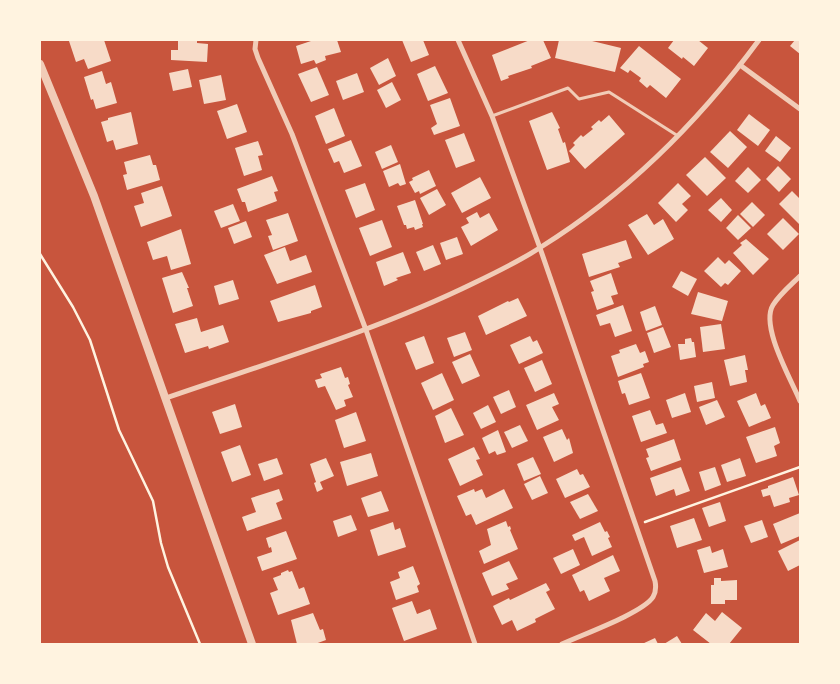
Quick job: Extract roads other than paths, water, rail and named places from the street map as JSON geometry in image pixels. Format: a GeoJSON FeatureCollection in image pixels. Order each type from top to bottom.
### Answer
{"type":"FeatureCollection","features":[{"type":"Feature","properties":{"kind":"street"},"geometry":{"type":"LineString","coordinates":[[256,40],[258,58],[292,134],[366,330],[475,644]]}},
{"type":"Feature","properties":{"kind":"street"},"geometry":{"type":"LineString","coordinates":[[458,40],[492,116],[654,574],[656,588],[654,596],[643,607],[562,644]]}},
{"type":"Feature","properties":{"kind":"street"},"geometry":{"type":"LineString","coordinates":[[166,398],[366,330],[466,287],[540,248],[570,228],[626,183],[678,136],[740,66],[759,40]]}},
{"type":"Feature","properties":{"kind":"street"},"geometry":{"type":"LineString","coordinates":[[40,64],[94,196],[252,644]]}},
{"type":"Feature","properties":{"kind":"street"},"geometry":{"type":"LineString","coordinates":[[740,66],[800,110]]}},
{"type":"Feature","properties":{"kind":"street"},"geometry":{"type":"LineString","coordinates":[[800,276],[772,306],[770,316],[771,333],[800,401]]}},
{"type":"Feature","properties":{"kind":"lane"},"geometry":{"type":"LineString","coordinates":[[492,116],[568,88],[579,99],[609,92],[678,136]]}}]}
